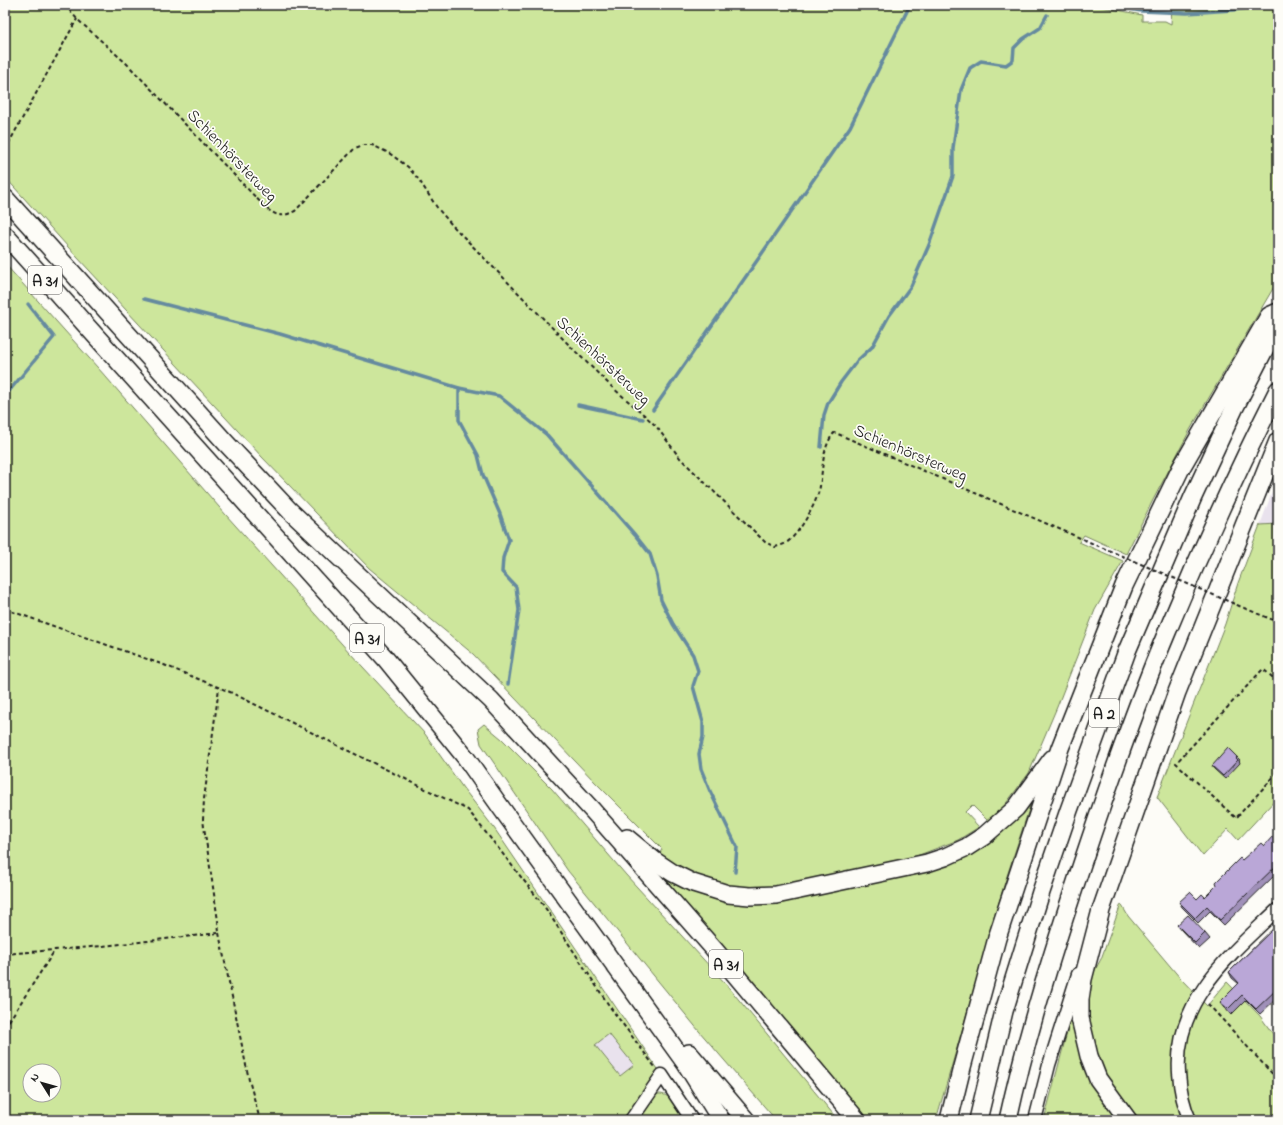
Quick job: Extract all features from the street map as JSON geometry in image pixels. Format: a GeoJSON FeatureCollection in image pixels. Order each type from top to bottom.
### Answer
{"type":"FeatureCollection","features":[{"type":"Feature","properties":{"kind":"highway","name":"A 31"},"geometry":{"type":"LineString","coordinates":[[5,198],[290,511],[491,700],[593,811],[713,948],[857,1120]]}},
{"type":"Feature","properties":{"kind":"highway","name":"A 31"},"geometry":{"type":"LineString","coordinates":[[5,235],[385,658],[466,758],[621,974]]}},
{"type":"Feature","properties":{"kind":"highway"},"geometry":{"type":"LineString","coordinates":[[949,1120],[997,938],[1060,748],[1124,586],[1181,468],[1268,316],[1278,312]]}},
{"type":"Feature","properties":{"kind":"highway","name":"A 2"},"geometry":{"type":"LineString","coordinates":[[978,1120],[1004,1011],[1041,892],[1127,651],[1193,497],[1234,409],[1278,323]]}},
{"type":"Feature","properties":{"kind":"highway","name":"A 2"},"geometry":{"type":"LineString","coordinates":[[1008,1120],[1043,986],[1100,809],[1132,722],[1190,576],[1249,448],[1278,390]]}},
{"type":"Feature","properties":{"kind":"highway"},"geometry":{"type":"LineString","coordinates":[[1128,1120],[1098,1079],[1088,1049],[1080,1018],[1080,999],[1083,979],[1101,910],[1177,692],[1278,441]]}},
{"type":"Feature","properties":{"kind":"highway"},"geometry":{"type":"LineString","coordinates":[[593,811],[656,861],[673,873],[693,883],[728,894],[750,896],[776,895],[927,863],[945,858],[967,847],[984,836],[1016,808],[1060,748]]}},
{"type":"Feature","properties":{"kind":"highway"},"geometry":{"type":"LineString","coordinates":[[621,974],[686,1064],[721,1120]]}},
{"type":"Feature","properties":{"kind":"highway"},"geometry":{"type":"LineString","coordinates":[[621,974],[746,1120]]}},
{"type":"Feature","properties":{"kind":"street"},"geometry":{"type":"LineString","coordinates":[[1190,1120],[1179,1082],[1179,1052],[1181,1036],[1186,1021],[1199,995],[1211,978],[1229,957],[1278,909]]}},
{"type":"Feature","properties":{"kind":"street"},"geometry":{"type":"LineString","coordinates":[[1035,1120],[1049,1064],[1077,977],[1101,910]]}},
{"type":"Feature","properties":{"kind":"street"},"geometry":{"type":"LineString","coordinates":[[631,1120],[662,1075],[692,1120]]}},
{"type":"Feature","properties":{"kind":"path"},"geometry":{"type":"LineString","coordinates":[[5,150],[77,18],[65,5]]}},
{"type":"Feature","properties":{"kind":"path","name":"Schienhörsterweg"},"geometry":{"type":"LineString","coordinates":[[77,18],[127,64],[267,209],[275,215],[285,216],[295,211],[355,148],[363,145],[372,145],[389,153],[408,167],[419,180],[438,209],[452,225],[588,364],[656,426],[680,458],[765,542],[775,548],[786,543],[798,531],[813,508],[820,488],[826,447],[834,433],[892,456],[1278,622]]}},
{"type":"Feature","properties":{"kind":"path"},"geometry":{"type":"LineString","coordinates":[[5,136],[9,143]]}},
{"type":"Feature","properties":{"kind":"path"},"geometry":{"type":"LineString","coordinates":[[5,609],[164,665],[230,692],[468,810],[544,906],[610,1007],[662,1075]]}},
{"type":"Feature","properties":{"kind":"path"},"geometry":{"type":"LineString","coordinates":[[1278,682],[1263,669],[1176,763],[1236,818],[1278,772]]}},
{"type":"Feature","properties":{"kind":"path"},"geometry":{"type":"LineString","coordinates":[[219,688],[204,799],[203,820],[219,933],[249,1080],[260,1120]]}},
{"type":"Feature","properties":{"kind":"path"},"geometry":{"type":"LineString","coordinates":[[5,954],[103,946],[219,933]]}},
{"type":"Feature","properties":{"kind":"path"},"geometry":{"type":"LineString","coordinates":[[5,1027],[55,950]]}},
{"type":"Feature","properties":{"kind":"path"},"geometry":{"type":"LineString","coordinates":[[1199,995],[1278,1080]]}},
{"type":"Feature","properties":{"kind":"path"},"geometry":{"type":"LineString","coordinates":[[1274,1076],[1278,1071]]}},
{"type":"Feature","properties":{"kind":"shaded area"},"geometry":{"type":"Polygon","coordinates":[[[1278,476],[1278,524],[1260,525],[1278,476]]]}},
{"type":"Feature","properties":{"kind":"shaded area"},"geometry":{"type":"Polygon","coordinates":[[[609,1033],[634,1065],[620,1077],[594,1045],[609,1033]]]}},
{"type":"Feature","properties":{"kind":"green space"},"geometry":{"type":"Polygon","coordinates":[[[5,5],[1093,5],[1142,15],[1142,21],[1165,21],[1171,24],[1172,5],[1278,5],[1278,280],[1190,430],[1126,554],[1084,535],[1079,542],[1123,561],[1095,610],[1029,773],[1004,806],[988,821],[972,805],[965,812],[979,827],[958,840],[914,857],[780,887],[734,889],[705,882],[659,855],[662,849],[595,782],[473,654],[369,568],[262,457],[5,177],[5,5]]]}},
{"type":"Feature","properties":{"kind":"green space"},"geometry":{"type":"Polygon","coordinates":[[[5,264],[226,515],[425,734],[463,788],[494,828],[662,1075],[631,1120],[5,1120],[5,264]],[[609,1034],[595,1045],[620,1076],[634,1065],[609,1034]]]}},
{"type":"Feature","properties":{"kind":"green space"},"geometry":{"type":"Polygon","coordinates":[[[1278,524],[1278,797],[1238,840],[1228,829],[1203,856],[1157,797],[1225,624],[1238,583],[1260,525],[1278,524]]]}},
{"type":"Feature","properties":{"kind":"green space"},"geometry":{"type":"Polygon","coordinates":[[[484,724],[502,739],[552,789],[626,875],[725,983],[838,1120],[776,1120],[699,1031],[568,871],[481,744],[478,729],[484,724]]]}},
{"type":"Feature","properties":{"kind":"green space"},"geometry":{"type":"Polygon","coordinates":[[[1028,803],[1031,803],[1005,882],[936,1120],[869,1120],[823,1068],[661,876],[662,874],[685,888],[706,897],[724,900],[925,872],[1028,803]]]}},
{"type":"Feature","properties":{"kind":"green space"},"geometry":{"type":"Polygon","coordinates":[[[1121,904],[1128,916],[1181,979],[1207,1006],[1227,982],[1260,1016],[1278,1041],[1278,1120],[1044,1120],[1073,1010],[1101,959],[1121,904]]]}},
{"type":"Feature","properties":{"kind":"green space"},"geometry":{"type":"Polygon","coordinates":[[[658,1094],[663,1094],[671,1099],[687,1120],[638,1120],[651,1099],[658,1094]]]}},
{"type":"Feature","properties":{"kind":"building"},"geometry":{"type":"Polygon","coordinates":[[[1228,748],[1238,760],[1223,776],[1212,766],[1228,748]]]}},
{"type":"Feature","properties":{"kind":"building"},"geometry":{"type":"Polygon","coordinates":[[[1273,836],[1276,839],[1278,836],[1278,864],[1220,920],[1207,906],[1195,918],[1179,902],[1190,892],[1197,899],[1202,894],[1205,897],[1217,885],[1216,882],[1240,858],[1242,860],[1261,843],[1264,846],[1273,836]]]}},
{"type":"Feature","properties":{"kind":"building"},"geometry":{"type":"Polygon","coordinates":[[[1188,915],[1205,933],[1195,943],[1177,925],[1188,915]]]}},
{"type":"Feature","properties":{"kind":"building"},"geometry":{"type":"Polygon","coordinates":[[[1278,924],[1278,983],[1276,985],[1278,988],[1256,1009],[1242,995],[1228,1009],[1220,1002],[1239,983],[1229,972],[1278,924]]]}},
{"type":"Feature","properties":{"kind":"waterway"},"geometry":{"type":"LineString","coordinates":[[653,410],[850,127],[910,5]]}},
{"type":"Feature","properties":{"kind":"waterway"},"geometry":{"type":"LineString","coordinates":[[1110,5],[1141,11],[1187,13],[1233,10],[1273,5]]}},
{"type":"Feature","properties":{"kind":"waterway"},"geometry":{"type":"LineString","coordinates":[[821,447],[824,415],[828,403],[841,382],[857,361],[872,347],[889,316],[911,286],[929,245],[953,176],[953,148],[961,90],[970,68],[981,61],[1006,65],[1013,60],[1014,48],[1023,39],[1040,28],[1047,15]]}},
{"type":"Feature","properties":{"kind":"waterway"},"geometry":{"type":"LineString","coordinates":[[144,299],[280,334],[459,388],[499,396],[547,435],[650,554],[657,576],[661,600],[673,624],[693,655],[698,671],[693,686],[703,722],[703,737],[699,754],[701,769],[737,847],[735,872]]}},
{"type":"Feature","properties":{"kind":"waterway"},"geometry":{"type":"LineString","coordinates":[[5,396],[54,337],[28,304]]}},
{"type":"Feature","properties":{"kind":"waterway"},"geometry":{"type":"LineString","coordinates":[[459,388],[459,420],[478,455],[483,475],[500,514],[509,540],[503,558],[502,572],[516,587],[519,610],[508,684]]}},
{"type":"Feature","properties":{"kind":"waterway"},"geometry":{"type":"LineString","coordinates":[[578,405],[643,419]]}}]}
